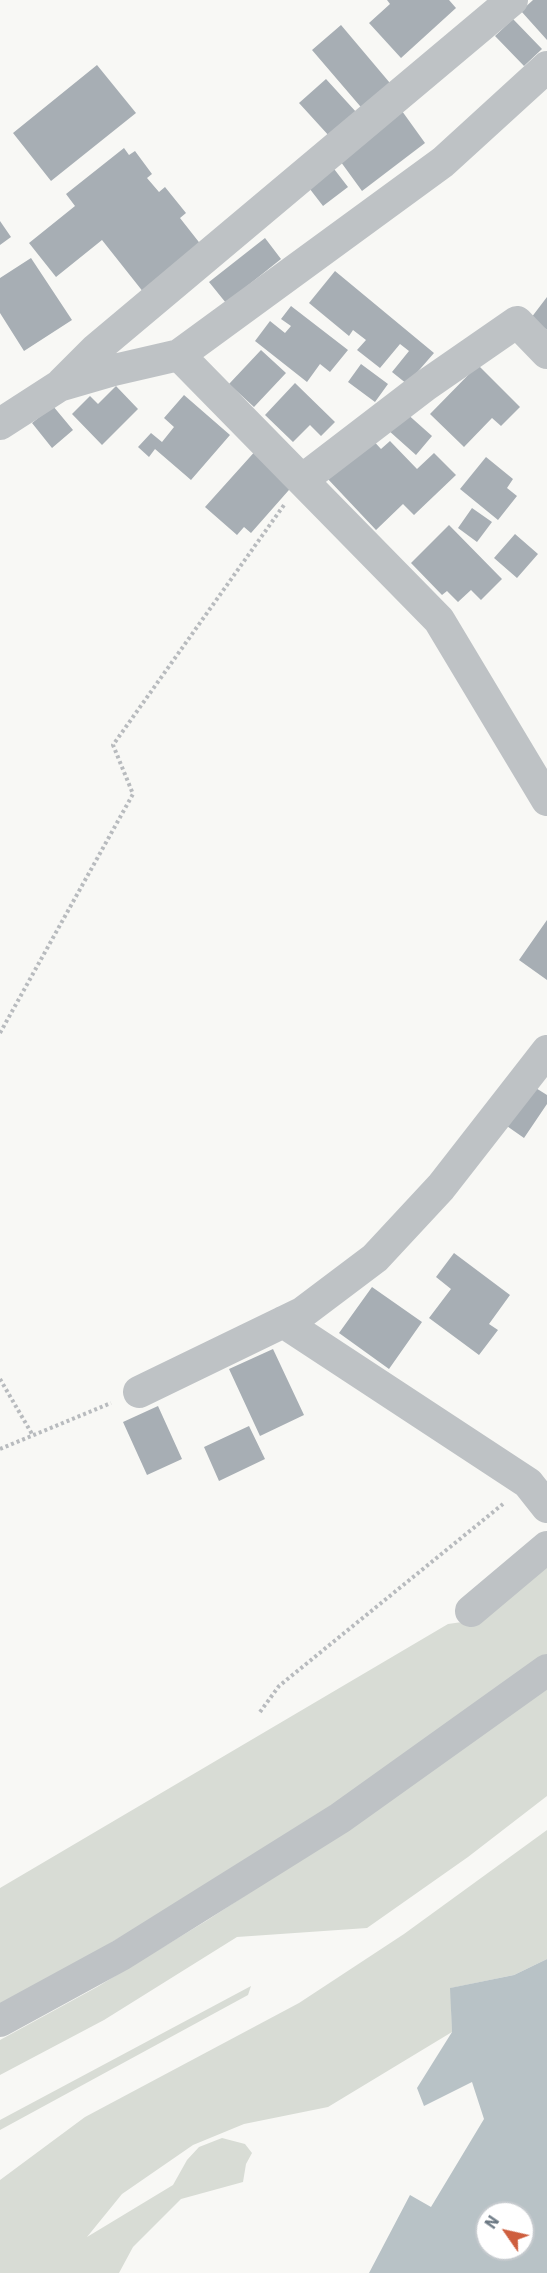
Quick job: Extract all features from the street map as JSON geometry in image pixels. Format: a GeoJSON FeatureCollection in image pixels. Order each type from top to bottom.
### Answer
{"type":"FeatureCollection","features":[{"type":"Feature","properties":{"kind":"street"},"geometry":{"type":"LineString","coordinates":[[0,424],[59,386],[95,350],[512,0]]}},
{"type":"Feature","properties":{"kind":"street"},"geometry":{"type":"LineString","coordinates":[[59,386],[179,355],[442,162],[547,67]]}},
{"type":"Feature","properties":{"kind":"street"},"geometry":{"type":"LineString","coordinates":[[302,480],[426,385],[517,322],[547,353]]}},
{"type":"Feature","properties":{"kind":"street"},"geometry":{"type":"LineString","coordinates":[[179,355],[440,620],[547,800]]}},
{"type":"Feature","properties":{"kind":"street"},"geometry":{"type":"LineString","coordinates":[[139,1392],[302,1313],[375,1258],[441,1187],[547,1051]]}},
{"type":"Feature","properties":{"kind":"street"},"geometry":{"type":"LineString","coordinates":[[283,1322],[541,1489]]}},
{"type":"Feature","properties":{"kind":"street"},"geometry":{"type":"LineString","coordinates":[[471,1611],[547,1547]]}},
{"type":"Feature","properties":{"kind":"street"},"geometry":{"type":"LineString","coordinates":[[0,2021],[121,1955],[340,1818],[547,1670]]}},
{"type":"Feature","properties":{"kind":"path"},"geometry":{"type":"LineString","coordinates":[[0,1033],[133,794],[113,745],[302,480]]}},
{"type":"Feature","properties":{"kind":"path"},"geometry":{"type":"LineString","coordinates":[[0,1379],[32,1434]]}},
{"type":"Feature","properties":{"kind":"path"},"geometry":{"type":"LineString","coordinates":[[0,1449],[139,1392]]}},
{"type":"Feature","properties":{"kind":"path"},"geometry":{"type":"LineString","coordinates":[[260,1712],[279,1686],[541,1489]]}},
{"type":"Feature","properties":{"kind":"shaded area"},"geometry":{"type":"Polygon","coordinates":[[[547,1558],[547,1656],[313,1824],[0,2008],[0,1888],[448,1624],[476,1620],[547,1558]]]}},
{"type":"Feature","properties":{"kind":"shaded area"},"geometry":{"type":"Polygon","coordinates":[[[547,1679],[547,1796],[468,1857],[367,1928],[237,1937],[104,2020],[0,2075],[0,2040],[97,1987],[206,1921],[341,1833],[547,1679]]]}},
{"type":"Feature","properties":{"kind":"shaded area"},"geometry":{"type":"Polygon","coordinates":[[[547,1830],[547,1959],[514,1975],[451,1988],[452,2032],[328,2107],[244,2124],[193,2145],[122,2194],[87,2237],[173,2185],[187,2160],[199,2147],[222,2138],[245,2144],[252,2153],[246,2164],[243,2182],[181,2199],[133,2247],[119,2273],[0,2273],[0,2180],[85,2117],[299,2003],[404,1934],[547,1830]]]}},
{"type":"Feature","properties":{"kind":"shaded area"},"geometry":{"type":"Polygon","coordinates":[[[547,1959],[547,2273],[369,2273],[410,2195],[431,2207],[484,2119],[472,2082],[424,2106],[417,2088],[452,2032],[450,1988],[514,1975],[547,1959]]]}},
{"type":"Feature","properties":{"kind":"shaded area"},"geometry":{"type":"Polygon","coordinates":[[[251,1986],[248,1995],[0,2130],[0,2120],[251,1986]]]}},
{"type":"Feature","properties":{"kind":"building"},"geometry":{"type":"Polygon","coordinates":[[[387,0],[449,0],[456,8],[401,58],[369,23],[390,4],[387,0]]]}},
{"type":"Feature","properties":{"kind":"building"},"geometry":{"type":"Polygon","coordinates":[[[533,0],[547,0],[547,40],[521,11],[533,0]]]}},
{"type":"Feature","properties":{"kind":"building"},"geometry":{"type":"Polygon","coordinates":[[[513,19],[542,49],[524,66],[495,36],[513,19]]]}},
{"type":"Feature","properties":{"kind":"building"},"geometry":{"type":"Polygon","coordinates":[[[341,25],[395,89],[366,113],[312,50],[341,25]]]}},
{"type":"Feature","properties":{"kind":"building"},"geometry":{"type":"Polygon","coordinates":[[[97,65],[136,113],[51,181],[13,133],[97,65]]]}},
{"type":"Feature","properties":{"kind":"building"},"geometry":{"type":"Polygon","coordinates":[[[326,79],[357,113],[330,137],[299,103],[326,79]]]}},
{"type":"Feature","properties":{"kind":"building"},"geometry":{"type":"Polygon","coordinates":[[[402,111],[425,143],[362,191],[338,158],[402,111]]]}},
{"type":"Feature","properties":{"kind":"building"},"geometry":{"type":"Polygon","coordinates":[[[124,148],[129,155],[135,151],[152,174],[147,178],[159,192],[165,187],[186,213],[180,218],[202,246],[144,293],[102,240],[56,277],[29,243],[75,206],[66,194],[124,148]]]}},
{"type":"Feature","properties":{"kind":"building"},"geometry":{"type":"Polygon","coordinates":[[[331,165],[348,187],[323,206],[306,184],[331,165]]]}},
{"type":"Feature","properties":{"kind":"building"},"geometry":{"type":"Polygon","coordinates":[[[0,221],[11,237],[0,245],[0,221]]]}},
{"type":"Feature","properties":{"kind":"building"},"geometry":{"type":"Polygon","coordinates":[[[265,238],[281,259],[226,303],[209,282],[265,238]]]}},
{"type":"Feature","properties":{"kind":"building"},"geometry":{"type":"Polygon","coordinates":[[[31,258],[72,320],[24,351],[0,313],[0,278],[31,258]]]}},
{"type":"Feature","properties":{"kind":"building"},"geometry":{"type":"Polygon","coordinates":[[[335,271],[434,353],[407,384],[392,372],[409,351],[400,344],[380,368],[357,350],[366,340],[353,330],[349,336],[309,303],[335,271]]]}},
{"type":"Feature","properties":{"kind":"building"},"geometry":{"type":"Polygon","coordinates":[[[547,297],[547,330],[531,318],[547,297]]]}},
{"type":"Feature","properties":{"kind":"building"},"geometry":{"type":"Polygon","coordinates":[[[291,306],[348,350],[330,372],[320,364],[307,382],[255,341],[270,321],[285,333],[291,326],[281,319],[291,306]]]}},
{"type":"Feature","properties":{"kind":"building"},"geometry":{"type":"Polygon","coordinates":[[[261,350],[286,373],[254,407],[229,384],[261,350]]]}},
{"type":"Feature","properties":{"kind":"building"},"geometry":{"type":"Polygon","coordinates":[[[361,364],[388,384],[375,402],[348,382],[361,364]]]}},
{"type":"Feature","properties":{"kind":"building"},"geometry":{"type":"Polygon","coordinates":[[[478,365],[520,407],[501,426],[492,418],[464,447],[430,414],[478,365]]]}},
{"type":"Feature","properties":{"kind":"building"},"geometry":{"type":"Polygon","coordinates":[[[295,383],[335,422],[321,436],[310,425],[293,442],[265,415],[295,383]]]}},
{"type":"Feature","properties":{"kind":"building"},"geometry":{"type":"Polygon","coordinates":[[[116,386],[138,409],[102,445],[72,414],[90,396],[98,404],[116,386]]]}},
{"type":"Feature","properties":{"kind":"building"},"geometry":{"type":"Polygon","coordinates":[[[184,395],[230,435],[191,480],[155,449],[149,457],[138,447],[151,433],[162,442],[174,427],[164,418],[184,395]]]}},
{"type":"Feature","properties":{"kind":"building"},"geometry":{"type":"Polygon","coordinates":[[[53,406],[73,430],[52,448],[32,423],[53,406]]]}},
{"type":"Feature","properties":{"kind":"building"},"geometry":{"type":"Polygon","coordinates":[[[405,412],[432,436],[416,455],[388,430],[405,412]]]}},
{"type":"Feature","properties":{"kind":"building"},"geometry":{"type":"Polygon","coordinates":[[[369,436],[381,449],[390,441],[417,469],[434,453],[456,475],[414,515],[403,504],[376,530],[326,477],[369,436]]]}},
{"type":"Feature","properties":{"kind":"building"},"geometry":{"type":"Polygon","coordinates":[[[258,448],[296,482],[251,533],[244,527],[237,535],[205,507],[258,448]]]}},
{"type":"Feature","properties":{"kind":"building"},"geometry":{"type":"Polygon","coordinates":[[[486,457],[513,479],[507,488],[517,496],[498,520],[460,489],[486,457]]]}},
{"type":"Feature","properties":{"kind":"building"},"geometry":{"type":"Polygon","coordinates":[[[472,508],[492,522],[477,542],[458,528],[472,508]]]}},
{"type":"Feature","properties":{"kind":"building"},"geometry":{"type":"Polygon","coordinates":[[[449,525],[502,579],[481,600],[471,590],[458,602],[447,591],[442,595],[411,563],[449,525]]]}},
{"type":"Feature","properties":{"kind":"building"},"geometry":{"type":"Polygon","coordinates":[[[515,534],[538,554],[517,578],[494,558],[515,534]]]}},
{"type":"Feature","properties":{"kind":"building"},"geometry":{"type":"Polygon","coordinates":[[[547,920],[547,980],[519,960],[547,920]]]}},
{"type":"Feature","properties":{"kind":"building"},"geometry":{"type":"Polygon","coordinates":[[[531,1085],[547,1095],[547,1104],[524,1138],[504,1124],[531,1085]]]}},
{"type":"Feature","properties":{"kind":"building"},"geometry":{"type":"Polygon","coordinates":[[[454,1253],[510,1295],[489,1324],[498,1330],[479,1355],[429,1318],[451,1289],[436,1277],[454,1253]]]}},
{"type":"Feature","properties":{"kind":"building"},"geometry":{"type":"Polygon","coordinates":[[[372,1287],[422,1322],[389,1369],[339,1333],[372,1287]]]}},
{"type":"Feature","properties":{"kind":"building"},"geometry":{"type":"Polygon","coordinates":[[[273,1349],[304,1415],[260,1436],[229,1369],[273,1349]]]}},
{"type":"Feature","properties":{"kind":"building"},"geometry":{"type":"Polygon","coordinates":[[[158,1406],[182,1459],[147,1475],[123,1422],[158,1406]]]}},
{"type":"Feature","properties":{"kind":"building"},"geometry":{"type":"Polygon","coordinates":[[[249,1426],[265,1459],[219,1481],[204,1447],[249,1426]]]}}]}
